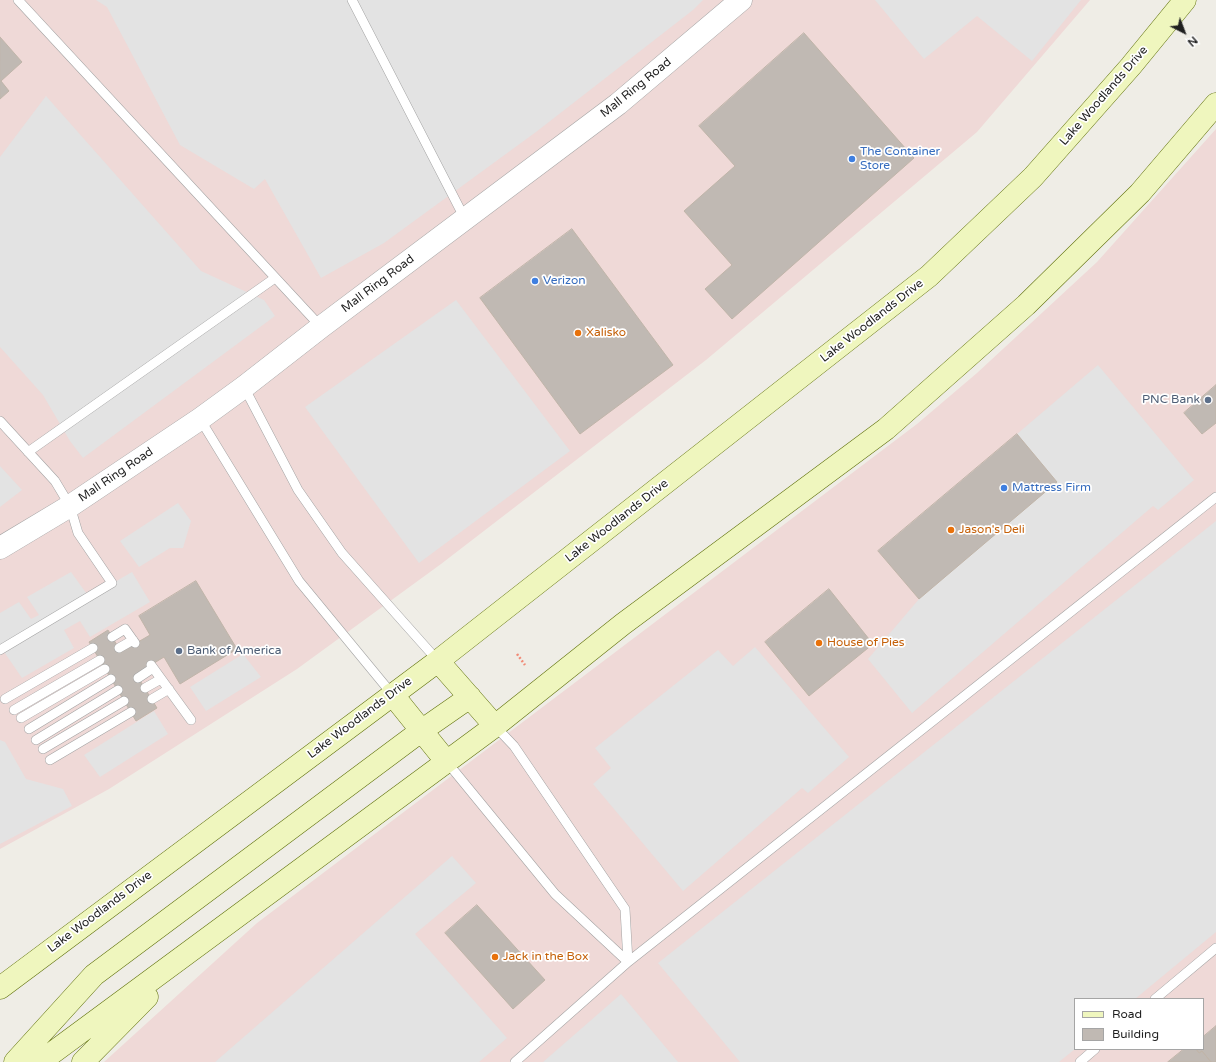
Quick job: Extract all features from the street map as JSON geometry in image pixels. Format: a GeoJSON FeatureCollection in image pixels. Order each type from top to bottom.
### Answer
{"type":"FeatureCollection","features":[{"type":"Feature","properties":{"kind":"main road","name":"Lake Woodlands Drive"},"geometry":{"type":"LineString","coordinates":[[0,988],[438,661],[929,276],[1033,177],[1131,66],[1185,0]]}},
{"type":"Feature","properties":{"kind":"main road"},"geometry":{"type":"LineString","coordinates":[[40,1062],[495,726],[622,624],[886,429],[1032,299],[1140,193],[1216,104]]}},
{"type":"Feature","properties":{"kind":"main road"},"geometry":{"type":"LineString","coordinates":[[438,661],[495,726]]}},
{"type":"Feature","properties":{"kind":"main road"},"geometry":{"type":"LineString","coordinates":[[392,694],[446,761]]}},
{"type":"Feature","properties":{"kind":"main road"},"geometry":{"type":"LineString","coordinates":[[15,1062],[94,975],[421,731],[470,697]]}},
{"type":"Feature","properties":{"kind":"main road"},"geometry":{"type":"LineString","coordinates":[[83,1062],[136,1006],[250,906]]}},
{"type":"Feature","properties":{"kind":"main road"},"geometry":{"type":"LineString","coordinates":[[0,969],[40,957]]}},
{"type":"Feature","properties":{"kind":"street","name":"Mall Ring Road"},"geometry":{"type":"LineString","coordinates":[[0,548],[70,506],[200,420],[321,327],[618,104],[741,0]]}},
{"type":"Feature","properties":{"kind":"lane"},"geometry":{"type":"LineString","coordinates":[[18,0],[321,327]]}},
{"type":"Feature","properties":{"kind":"lane"},"geometry":{"type":"LineString","coordinates":[[352,0],[465,220]]}},
{"type":"Feature","properties":{"kind":"lane"},"geometry":{"type":"LineString","coordinates":[[28,452],[275,278]]}},
{"type":"Feature","properties":{"kind":"lane"},"geometry":{"type":"LineString","coordinates":[[244,387],[298,490],[338,547],[404,625],[438,661]]}},
{"type":"Feature","properties":{"kind":"lane"},"geometry":{"type":"LineString","coordinates":[[200,420],[299,581],[392,694]]}},
{"type":"Feature","properties":{"kind":"lane"},"geometry":{"type":"LineString","coordinates":[[0,421],[55,481],[70,506],[78,533],[112,583],[0,650]]}},
{"type":"Feature","properties":{"kind":"lane"},"geometry":{"type":"LineString","coordinates":[[515,1062],[628,962],[1216,497]]}},
{"type":"Feature","properties":{"kind":"lane"},"geometry":{"type":"LineString","coordinates":[[112,637],[125,629],[134,642],[119,648]]}},
{"type":"Feature","properties":{"kind":"lane"},"geometry":{"type":"LineString","coordinates":[[5,699],[93,648]]}},
{"type":"Feature","properties":{"kind":"lane"},"geometry":{"type":"LineString","coordinates":[[14,710],[100,660]]}},
{"type":"Feature","properties":{"kind":"lane"},"geometry":{"type":"LineString","coordinates":[[138,678],[152,667],[191,720]]}},
{"type":"Feature","properties":{"kind":"lane"},"geometry":{"type":"LineString","coordinates":[[21,718],[105,669]]}},
{"type":"Feature","properties":{"kind":"lane"},"geometry":{"type":"LineString","coordinates":[[29,729],[111,679]]}},
{"type":"Feature","properties":{"kind":"lane"},"geometry":{"type":"LineString","coordinates":[[145,688],[161,679]]}},
{"type":"Feature","properties":{"kind":"lane"},"geometry":{"type":"LineString","coordinates":[[152,699],[169,689]]}},
{"type":"Feature","properties":{"kind":"lane"},"geometry":{"type":"LineString","coordinates":[[36,740],[118,690]]}},
{"type":"Feature","properties":{"kind":"lane"},"geometry":{"type":"LineString","coordinates":[[43,749],[124,700]]}},
{"type":"Feature","properties":{"kind":"lane"},"geometry":{"type":"LineString","coordinates":[[50,760],[131,712]]}},
{"type":"Feature","properties":{"kind":"lane"},"geometry":{"type":"LineString","coordinates":[[495,726],[514,746],[626,909],[628,962]]}},
{"type":"Feature","properties":{"kind":"lane"},"geometry":{"type":"LineString","coordinates":[[446,761],[555,894],[628,962]]}},
{"type":"Feature","properties":{"kind":"lane"},"geometry":{"type":"LineString","coordinates":[[1156,998],[1216,948]]}},
{"type":"Feature","properties":{"kind":"lane"},"geometry":{"type":"LineString","coordinates":[[1080,1062],[1094,1050]]}},
{"type":"Feature","properties":{"kind":"path"},"geometry":{"type":"LineString","coordinates":[[517,654],[525,665]]}},
{"type":"Feature","properties":{"kind":"shaded area"},"geometry":{"type":"Polygon","coordinates":[[[0,0],[1090,0],[977,132],[706,360],[441,564],[297,669],[109,789],[0,849],[0,0]]]}},
{"type":"Feature","properties":{"kind":"shaded area"},"geometry":{"type":"Polygon","coordinates":[[[96,0],[703,0],[693,10],[536,132],[384,243],[321,278],[265,179],[254,189],[180,145],[107,7],[96,0]]]}},
{"type":"Feature","properties":{"kind":"shaded area"},"geometry":{"type":"Polygon","coordinates":[[[875,0],[1081,0],[1032,61],[977,16],[924,59],[875,0]]]}},
{"type":"Feature","properties":{"kind":"shaded area"},"geometry":{"type":"Polygon","coordinates":[[[46,96],[201,271],[264,300],[275,316],[83,458],[70,441],[43,395],[0,347],[0,157],[46,96]]]}},
{"type":"Feature","properties":{"kind":"shaded area"},"geometry":{"type":"Polygon","coordinates":[[[1216,129],[1216,1062],[104,1062],[257,923],[917,424],[977,373],[1097,262],[1216,129]]]}},
{"type":"Feature","properties":{"kind":"shaded area"},"geometry":{"type":"Polygon","coordinates":[[[456,300],[570,451],[419,563],[305,407],[456,300]]]}},
{"type":"Feature","properties":{"kind":"shaded area"},"geometry":{"type":"Polygon","coordinates":[[[1098,365],[1194,480],[1158,510],[1153,506],[912,713],[868,659],[919,599],[1057,482],[1017,434],[1098,365]]]}},
{"type":"Feature","properties":{"kind":"shaded area"},"geometry":{"type":"Polygon","coordinates":[[[0,466],[22,490],[0,507],[0,466]]]}},
{"type":"Feature","properties":{"kind":"shaded area"},"geometry":{"type":"Polygon","coordinates":[[[178,503],[191,521],[183,548],[170,548],[139,567],[120,541],[178,503]]]}},
{"type":"Feature","properties":{"kind":"shaded area"},"geometry":{"type":"Polygon","coordinates":[[[1216,521],[1216,932],[1136,998],[1074,998],[1074,1050],[1059,1062],[740,1062],[658,963],[1216,521]]]}},
{"type":"Feature","properties":{"kind":"shaded area"},"geometry":{"type":"Polygon","coordinates":[[[71,572],[89,597],[132,572],[150,602],[90,637],[80,621],[64,630],[74,648],[22,678],[0,646],[0,613],[19,602],[31,619],[39,615],[27,597],[71,572]]]}},
{"type":"Feature","properties":{"kind":"shaded area"},"geometry":{"type":"Polygon","coordinates":[[[755,647],[849,757],[808,793],[802,788],[683,891],[593,784],[611,768],[595,748],[718,650],[733,666],[755,647]]]}},
{"type":"Feature","properties":{"kind":"shaded area"},"geometry":{"type":"Polygon","coordinates":[[[243,654],[261,677],[206,711],[190,687],[243,654]]]}},
{"type":"Feature","properties":{"kind":"shaded area"},"geometry":{"type":"Polygon","coordinates":[[[154,711],[168,734],[100,777],[84,755],[154,711]]]}},
{"type":"Feature","properties":{"kind":"shaded area"},"geometry":{"type":"Polygon","coordinates":[[[0,740],[5,742],[26,779],[63,789],[72,806],[0,844],[0,740]]]}},
{"type":"Feature","properties":{"kind":"shaded area"},"geometry":{"type":"Polygon","coordinates":[[[452,856],[476,883],[415,934],[507,1038],[479,1062],[215,1062],[452,856]]]}},
{"type":"Feature","properties":{"kind":"shaded area"},"geometry":{"type":"Polygon","coordinates":[[[621,994],[678,1062],[543,1062],[621,994]]]}},
{"type":"Feature","properties":{"kind":"building"},"geometry":{"type":"Polygon","coordinates":[[[804,33],[914,158],[732,319],[705,289],[732,265],[684,211],[735,166],[699,126],[804,33]]]}},
{"type":"Feature","properties":{"kind":"building"},"geometry":{"type":"Polygon","coordinates":[[[0,37],[22,62],[1,81],[9,91],[0,99],[0,37]]]}},
{"type":"Feature","properties":{"kind":"building"},"geometry":{"type":"Polygon","coordinates":[[[572,229],[673,365],[580,434],[480,298],[572,229]]]}},
{"type":"Feature","properties":{"kind":"building","name":"PNC Bank"},"geometry":{"type":"Polygon","coordinates":[[[1216,385],[1216,423],[1202,434],[1184,413],[1216,385]]]}},
{"type":"Feature","properties":{"kind":"building"},"geometry":{"type":"Polygon","coordinates":[[[1017,434],[1057,482],[919,599],[878,551],[1017,434]]]}},
{"type":"Feature","properties":{"kind":"building","name":"Bank of America"},"geometry":{"type":"Polygon","coordinates":[[[196,581],[237,649],[180,684],[164,657],[136,674],[157,708],[136,721],[89,642],[108,630],[121,652],[150,635],[139,616],[196,581]]]}},
{"type":"Feature","properties":{"kind":"building","name":"House of Pies"},"geometry":{"type":"Polygon","coordinates":[[[829,589],[873,644],[809,696],[765,642],[829,589]]]}},
{"type":"Feature","properties":{"kind":"building","name":"Jack in the Box"},"geometry":{"type":"Polygon","coordinates":[[[477,905],[545,980],[513,1009],[445,933],[477,905]]]}},
{"type":"Feature","properties":{"kind":"building"},"geometry":{"type":"Polygon","coordinates":[[[1216,1026],[1216,1062],[1211,1062],[1202,1051],[1199,1053],[1197,1050],[1204,1050],[1204,1036],[1216,1026]]]}},
{"type":"Feature","properties":{"kind":"building"},"geometry":{"type":"Polygon","coordinates":[[[1183,1050],[1197,1050],[1199,1053],[1202,1051],[1211,1062],[1168,1062],[1183,1050]]]}},
{"type":"Feature","properties":{"kind":"place","name":"The Container Store"},"geometry":{"type":"Point","coordinates":[852,159]}},
{"type":"Feature","properties":{"kind":"place","name":"Verizon"},"geometry":{"type":"Point","coordinates":[535,281]}},
{"type":"Feature","properties":{"kind":"place","name":"Xalisko"},"geometry":{"type":"Point","coordinates":[578,333]}},
{"type":"Feature","properties":{"kind":"place","name":"PNC Bank"},"geometry":{"type":"Point","coordinates":[1208,400]}},
{"type":"Feature","properties":{"kind":"place","name":"Mattress Firm"},"geometry":{"type":"Point","coordinates":[1004,488]}},
{"type":"Feature","properties":{"kind":"place","name":"Jason's Deli"},"geometry":{"type":"Point","coordinates":[951,530]}},
{"type":"Feature","properties":{"kind":"place","name":"House of Pies"},"geometry":{"type":"Point","coordinates":[819,643]}},
{"type":"Feature","properties":{"kind":"place","name":"Bank of America"},"geometry":{"type":"Point","coordinates":[179,651]}},
{"type":"Feature","properties":{"kind":"place","name":"Jack in the Box"},"geometry":{"type":"Point","coordinates":[495,957]}}]}
